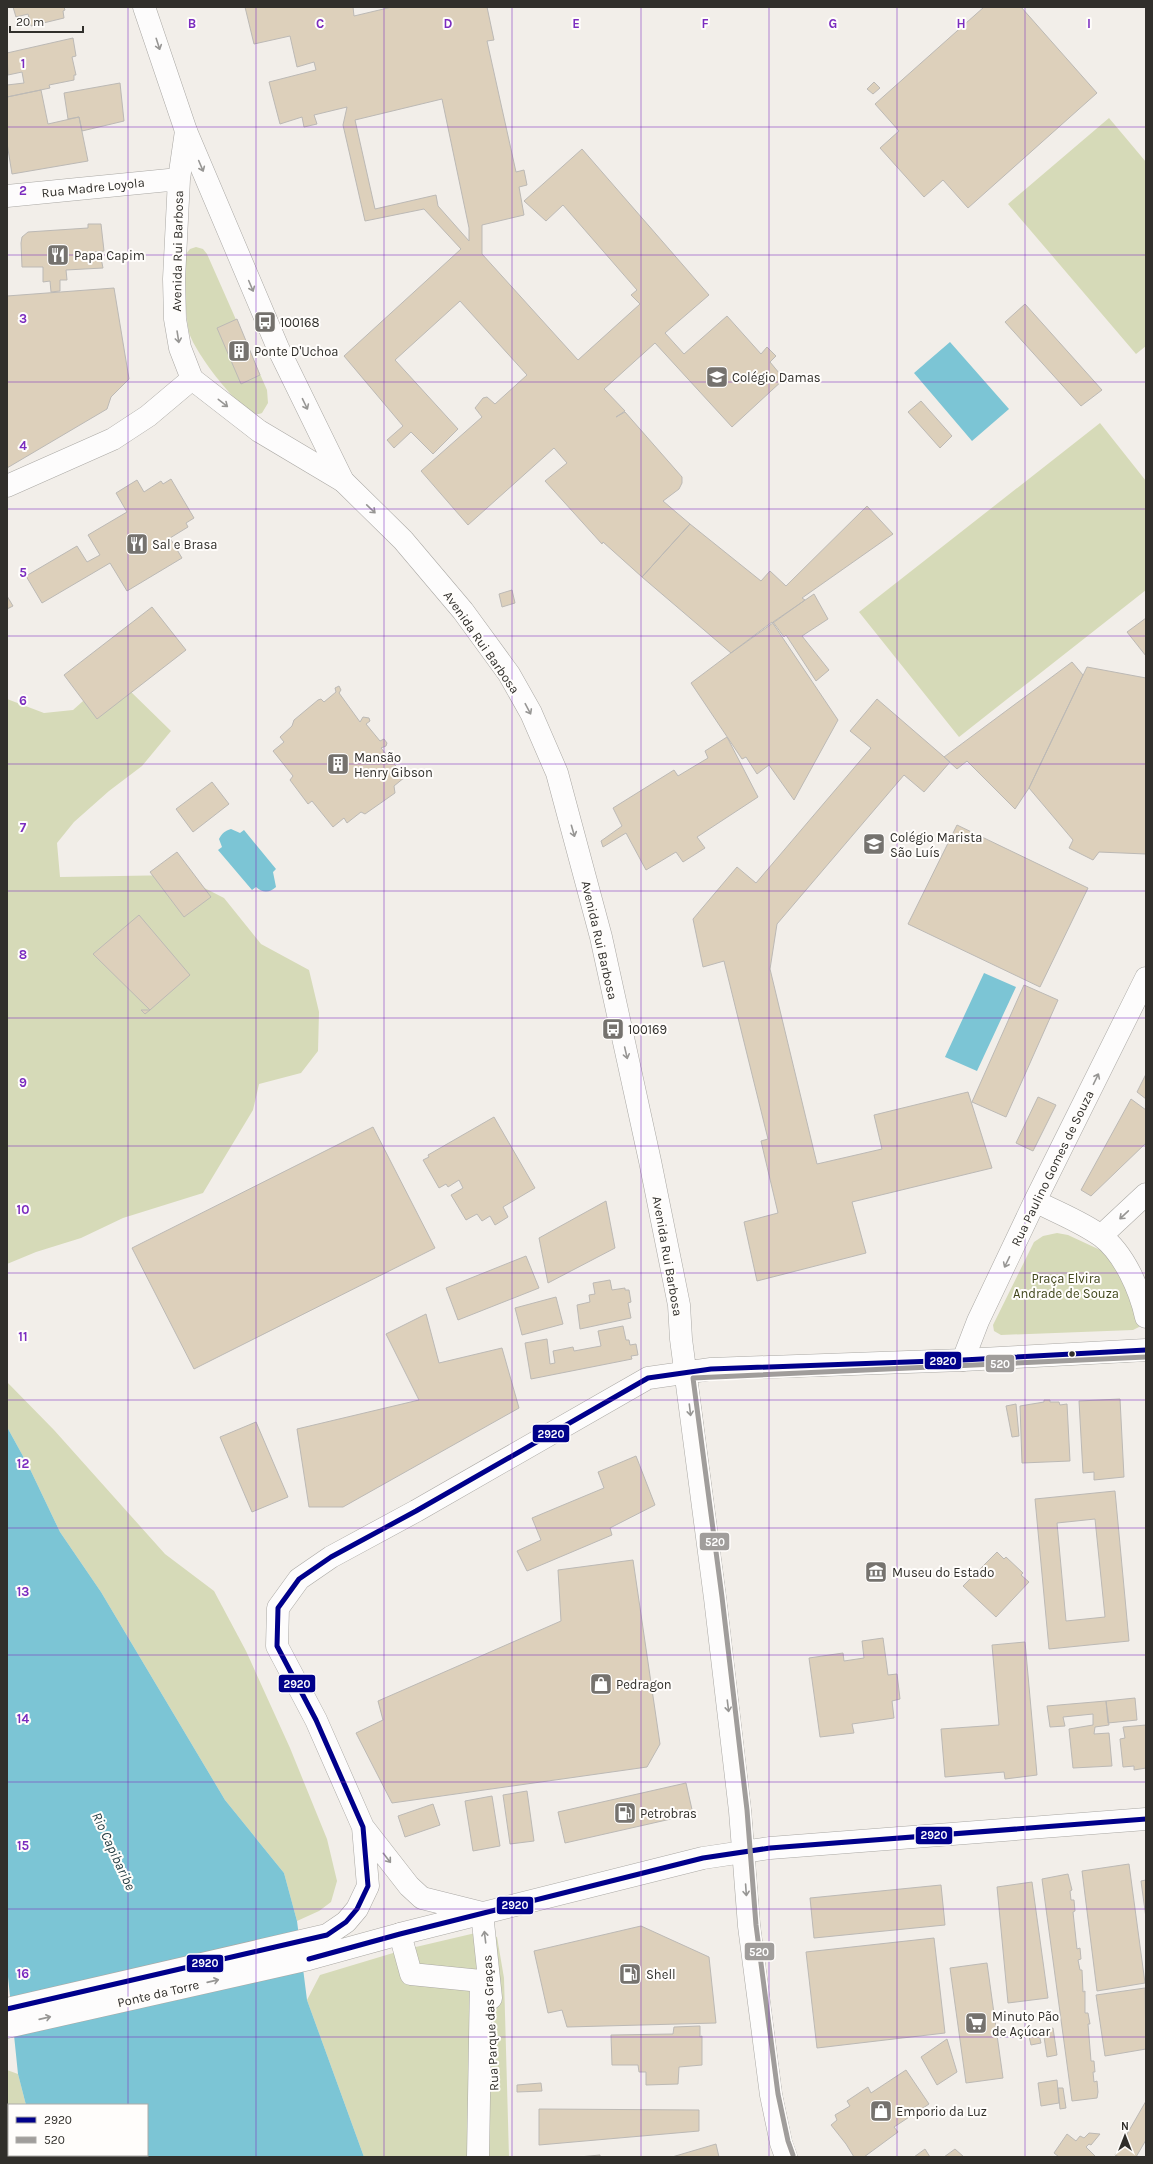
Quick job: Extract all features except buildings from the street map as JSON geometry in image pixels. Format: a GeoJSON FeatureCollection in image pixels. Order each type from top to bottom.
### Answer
{"type":"FeatureCollection","features":[{"type":"Feature","properties":{"kind":"main road","name":"Avenida Rui Barbosa"},"geometry":{"type":"LineString","coordinates":[[144,7],[186,131],[278,348],[343,482]]}},
{"type":"Feature","properties":{"kind":"main road","name":"Avenida Rui Barbosa"},"geometry":{"type":"LineString","coordinates":[[186,131],[179,179],[174,279],[175,319],[180,348],[192,379],[259,431],[343,482],[403,540],[463,612],[509,674],[531,713],[557,773],[601,937],[650,1161],[679,1305],[685,1372],[715,1598],[743,1851],[749,1926],[772,2095],[781,2143],[786,2157]]}},
{"type":"Feature","properties":{"kind":"main road","name":"Rua Madre Loyola"},"geometry":{"type":"LineString","coordinates":[[7,196],[179,179]]}},
{"type":"Feature","properties":{"kind":"main road"},"geometry":{"type":"LineString","coordinates":[[7,486],[113,439],[148,416],[192,379]]}},
{"type":"Feature","properties":{"kind":"main road","name":"Rua Paulino Gomes de Souza"},"geometry":{"type":"LineString","coordinates":[[963,1360],[978,1321],[1146,978]]}},
{"type":"Feature","properties":{"kind":"main road"},"geometry":{"type":"LineString","coordinates":[[1101,1236],[1146,1194]]}},
{"type":"Feature","properties":{"kind":"main road"},"geometry":{"type":"LineString","coordinates":[[1036,1201],[1101,1236],[1121,1259],[1133,1278],[1146,1317]]}},
{"type":"Feature","properties":{"kind":"main road"},"geometry":{"type":"LineString","coordinates":[[482,1914],[436,1903],[422,1898],[409,1886],[362,1827],[316,1720],[277,1646],[278,1608],[299,1579],[330,1557],[416,1511],[648,1378],[711,1369],[963,1360],[1146,1350]]}},
{"type":"Feature","properties":{"kind":"main road"},"geometry":{"type":"LineString","coordinates":[[307,1950],[400,1934],[703,1858],[743,1851],[1146,1819]]}},
{"type":"Feature","properties":{"kind":"main road"},"geometry":{"type":"LineString","coordinates":[[307,1950],[346,1922],[357,1909],[368,1886],[362,1827]]}},
{"type":"Feature","properties":{"kind":"main road","name":"Rua Parque das Graças"},"geometry":{"type":"LineString","coordinates":[[482,1914],[491,1987],[495,2062],[492,2157]]}},
{"type":"Feature","properties":{"kind":"main road"},"geometry":{"type":"LineString","coordinates":[[400,1934],[411,1974],[481,1981],[478,2157]]}},
{"type":"Feature","properties":{"kind":"main road","name":"Ponte da Torre"},"geometry":{"type":"LineString","coordinates":[[7,2009],[307,1950]]}},
{"type":"Feature","properties":{"kind":"main road","name":"Ponte da Torre"},"geometry":{"type":"LineString","coordinates":[[7,2027],[307,1950]]}},
{"type":"Feature","properties":{"kind":"green space"},"geometry":{"type":"Polygon","coordinates":[[[1109,118],[1146,162],[1146,346],[1136,354],[1008,204],[1109,118]]]}},
{"type":"Feature","properties":{"kind":"green space"},"geometry":{"type":"Polygon","coordinates":[[[196,247],[203,249],[207,254],[267,390],[268,403],[262,413],[253,413],[236,400],[216,377],[192,340],[186,313],[185,255],[190,249],[196,247]]]}},
{"type":"Feature","properties":{"kind":"green space"},"geometry":{"type":"Polygon","coordinates":[[[1100,423],[1146,481],[1146,590],[959,737],[859,612],[1100,423]]]}},
{"type":"Feature","properties":{"kind":"green space"},"geometry":{"type":"Polygon","coordinates":[[[101,685],[128,689],[171,731],[142,766],[109,791],[74,822],[57,843],[60,877],[179,875],[224,898],[261,944],[309,970],[319,1012],[318,1051],[301,1073],[259,1084],[253,1110],[203,1193],[123,1218],[81,1238],[36,1252],[7,1264],[7,699],[44,713],[73,710],[101,685]]]}},
{"type":"Feature","properties":{"kind":"green space","name":"Praça Elvira Andrade de Souza"},"geometry":{"type":"Polygon","coordinates":[[[1057,1233],[1068,1235],[1111,1255],[1141,1322],[1139,1327],[1133,1330],[1001,1335],[994,1331],[993,1325],[1034,1242],[1043,1236],[1057,1233]]]}},
{"type":"Feature","properties":{"kind":"green space"},"geometry":{"type":"Polygon","coordinates":[[[7,1382],[54,1430],[165,1554],[214,1591],[246,1651],[290,1748],[327,1839],[337,1881],[331,1902],[319,1911],[297,1921],[284,1873],[225,1800],[101,1592],[60,1532],[29,1467],[7,1427],[7,1382]]]}},
{"type":"Feature","properties":{"kind":"green space"},"geometry":{"type":"Polygon","coordinates":[[[484,1931],[497,1937],[504,1978],[509,2157],[364,2157],[307,2000],[320,1975],[403,1950],[484,1931]]]}},
{"type":"Feature","properties":{"kind":"green space"},"geometry":{"type":"Polygon","coordinates":[[[7,2070],[18,2074],[26,2104],[8,2104],[8,2156],[39,2157],[7,2157],[7,2070]]]}},
{"type":"Feature","properties":{"kind":"water"},"geometry":{"type":"Polygon","coordinates":[[[950,342],[1009,409],[972,441],[914,373],[950,342]]]}},
{"type":"Feature","properties":{"kind":"water"},"geometry":{"type":"Polygon","coordinates":[[[231,829],[240,833],[244,830],[276,869],[273,872],[276,887],[266,892],[256,887],[252,890],[218,850],[222,847],[219,839],[220,837],[224,832],[231,829]]]}},
{"type":"Feature","properties":{"kind":"water"},"geometry":{"type":"Polygon","coordinates":[[[984,973],[1016,987],[977,1071],[945,1057],[984,973]]]}},
{"type":"Feature","properties":{"kind":"water","name":"Rio Capibaribe"},"geometry":{"type":"Polygon","coordinates":[[[7,1427],[29,1467],[60,1532],[101,1592],[225,1800],[284,1873],[297,1921],[307,2000],[364,2157],[39,2157],[148,2156],[148,2104],[26,2104],[18,2074],[7,1967],[7,1427]]]}},
{"type":"Feature","properties":{"kind":"transit line","name":"2920"},"geometry":{"type":"LineString","coordinates":[[7,2009],[327,1935],[346,1922],[357,1909],[368,1886],[363,1827],[316,1720],[277,1646],[278,1608],[299,1579],[331,1557],[416,1511],[648,1378],[711,1369],[963,1360],[1146,1350]]}},
{"type":"Feature","properties":{"kind":"transit line","name":"520"},"geometry":{"type":"LineString","coordinates":[[793,2155],[788,2141],[778,2094],[756,1925],[747,1810],[722,1597],[693,1378],[1146,1357]]}},
{"type":"Feature","properties":{"kind":"transit line","name":"2920"},"geometry":{"type":"LineString","coordinates":[[309,1959],[400,1934],[703,1858],[770,1848],[1146,1819]]}},
{"type":"Feature","properties":{"kind":"place","name":"Papa Capim"},"geometry":{"type":"Point","coordinates":[58,255]}},
{"type":"Feature","properties":{"kind":"place","name":"100168"},"geometry":{"type":"Point","coordinates":[265,322]}},
{"type":"Feature","properties":{"kind":"place","name":"Ponte D'Uchoa"},"geometry":{"type":"Point","coordinates":[239,351]}},
{"type":"Feature","properties":{"kind":"place","name":"Colégio Damas"},"geometry":{"type":"Point","coordinates":[717,377]}},
{"type":"Feature","properties":{"kind":"place","name":"Sal e Brasa"},"geometry":{"type":"Point","coordinates":[137,544]}},
{"type":"Feature","properties":{"kind":"place","name":"Mansão Henry Gibson"},"geometry":{"type":"Point","coordinates":[338,764]}},
{"type":"Feature","properties":{"kind":"place","name":"Colégio Marista São Luís"},"geometry":{"type":"Point","coordinates":[874,844]}},
{"type":"Feature","properties":{"kind":"place","name":"100169"},"geometry":{"type":"Point","coordinates":[613,1029]}},
{"type":"Feature","properties":{"kind":"place","name":"Museu do Estado"},"geometry":{"type":"Point","coordinates":[876,1572]}},
{"type":"Feature","properties":{"kind":"place","name":"Pedragon"},"geometry":{"type":"Point","coordinates":[601,1684]}},
{"type":"Feature","properties":{"kind":"place","name":"Petrobras"},"geometry":{"type":"Point","coordinates":[625,1813]}},
{"type":"Feature","properties":{"kind":"place","name":"Shell"},"geometry":{"type":"Point","coordinates":[630,1974]}},
{"type":"Feature","properties":{"kind":"place","name":"Minuto Pão de Açúcar"},"geometry":{"type":"Point","coordinates":[976,2023]}},
{"type":"Feature","properties":{"kind":"place","name":"Emporio da Luz"},"geometry":{"type":"Point","coordinates":[881,2111]}}]}
